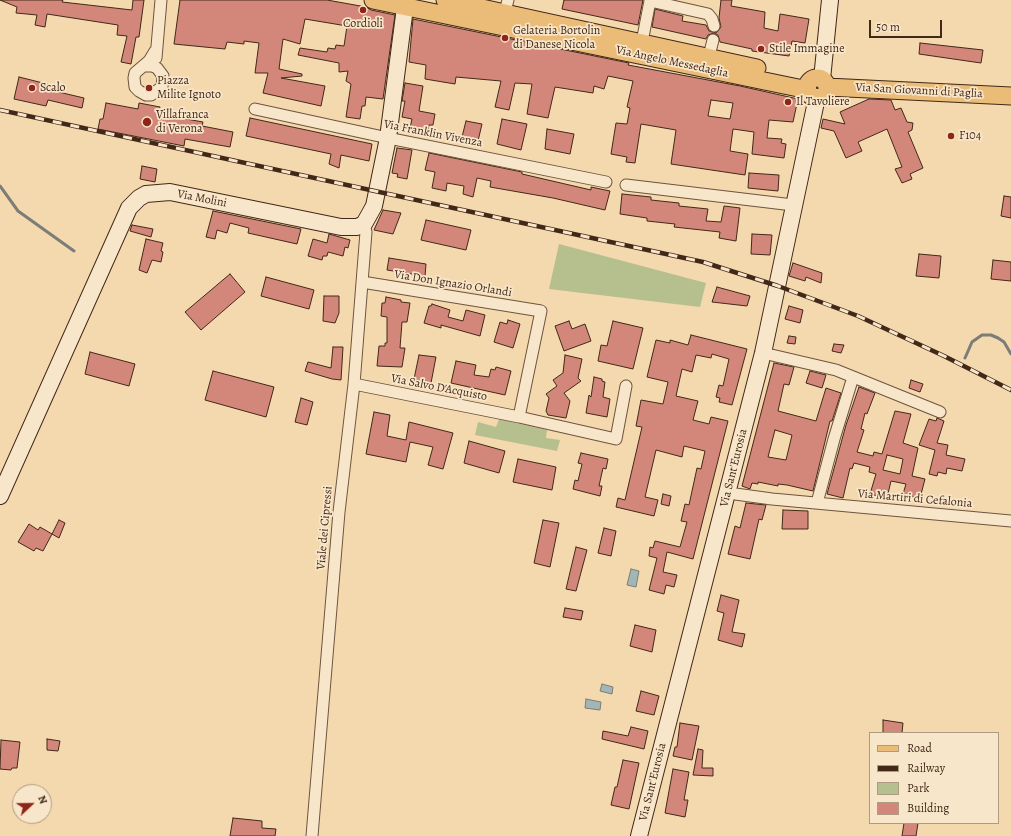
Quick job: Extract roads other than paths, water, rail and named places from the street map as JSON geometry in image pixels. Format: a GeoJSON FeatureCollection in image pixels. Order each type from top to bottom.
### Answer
{"type":"FeatureCollection","features":[{"type":"Feature","properties":{"kind":"main road","name":"Via Angelo Messedaglia"},"geometry":{"type":"LineString","coordinates":[[373,0],[405,3],[817,87]]}},
{"type":"Feature","properties":{"kind":"main road","name":"Via Angelo Messedaglia"},"geometry":{"type":"LineString","coordinates":[[445,0],[506,6],[642,42],[711,48],[817,87]]}},
{"type":"Feature","properties":{"kind":"main road","name":"Via San Giovanni di Paglia"},"geometry":{"type":"LineString","coordinates":[[817,87],[1011,96]]}},
{"type":"Feature","properties":{"kind":"street"},"geometry":{"type":"LineString","coordinates":[[155,51],[163,76],[162,87],[156,93],[146,95],[138,91],[134,83],[135,73],[152,57],[155,51],[161,0]]}},
{"type":"Feature","properties":{"kind":"street","name":"Via Sant'Eurosia"},"geometry":{"type":"LineString","coordinates":[[639,836],[763,353],[817,87],[830,0]]}},
{"type":"Feature","properties":{"kind":"street","name":"Via Angelo Messedaglia"},"geometry":{"type":"LineString","coordinates":[[642,42],[650,1],[708,14],[712,19],[714,26]]}},
{"type":"Feature","properties":{"kind":"street"},"geometry":{"type":"LineString","coordinates":[[364,224],[374,206],[388,138],[405,3]]}},
{"type":"Feature","properties":{"kind":"street"},"geometry":{"type":"LineString","coordinates":[[143,66],[152,66],[161,72]]}},
{"type":"Feature","properties":{"kind":"street","name":"Via Franklin Vivenza"},"geometry":{"type":"LineString","coordinates":[[255,109],[388,138],[606,182]]}},
{"type":"Feature","properties":{"kind":"street"},"geometry":{"type":"LineString","coordinates":[[626,185],[793,205]]}},
{"type":"Feature","properties":{"kind":"street","name":"Via Molini"},"geometry":{"type":"LineString","coordinates":[[0,496],[129,208],[139,198],[146,194],[170,192],[341,227],[357,227],[364,224]]}},
{"type":"Feature","properties":{"kind":"street","name":"Viale dei Cipressi"},"geometry":{"type":"LineString","coordinates":[[312,836],[339,512],[354,384],[366,232],[364,224]]}},
{"type":"Feature","properties":{"kind":"street","name":"Via Don Ignazio Orlandi"},"geometry":{"type":"LineString","coordinates":[[362,282],[540,310],[519,417]]}},
{"type":"Feature","properties":{"kind":"street"},"geometry":{"type":"LineString","coordinates":[[763,353],[836,370],[940,412]]}},
{"type":"Feature","properties":{"kind":"street"},"geometry":{"type":"LineString","coordinates":[[817,503],[834,439],[853,377]]}},
{"type":"Feature","properties":{"kind":"street","name":"Via Salvo D'Acquisto"},"geometry":{"type":"LineString","coordinates":[[354,384],[519,417],[616,439],[626,386]]}},
{"type":"Feature","properties":{"kind":"street","name":"Via Martiri di Cefalonia"},"geometry":{"type":"LineString","coordinates":[[728,493],[772,499],[1011,521]]}},
{"type":"Feature","properties":{"kind":"waterway"},"geometry":{"type":"LineString","coordinates":[[0,186],[18,211],[74,251]]}},
{"type":"Feature","properties":{"kind":"waterway"},"geometry":{"type":"LineString","coordinates":[[965,358],[972,342],[982,335],[991,335],[998,338],[1004,342],[1011,354]]}},
{"type":"Feature","properties":{"kind":"railway"},"geometry":{"type":"LineString","coordinates":[[0,110],[703,262],[778,286],[858,316],[944,356],[1011,390]]}},
{"type":"Feature","properties":{"kind":"place","name":"Cordioli"},"geometry":{"type":"Point","coordinates":[363,10]}},
{"type":"Feature","properties":{"kind":"place","name":"Gelateria Bortolin di Danese Nicola"},"geometry":{"type":"Point","coordinates":[505,38]}},
{"type":"Feature","properties":{"kind":"place","name":"Stile Immagine"},"geometry":{"type":"Point","coordinates":[761,49]}},
{"type":"Feature","properties":{"kind":"place","name":"Scalo"},"geometry":{"type":"Point","coordinates":[32,88]}},
{"type":"Feature","properties":{"kind":"place","name":"Piazza Milite Ignoto"},"geometry":{"type":"Point","coordinates":[149,88]}},
{"type":"Feature","properties":{"kind":"place","name":"Il Tavoliere"},"geometry":{"type":"Point","coordinates":[788,102]}},
{"type":"Feature","properties":{"kind":"place","name":"Villafranca di Verona"},"geometry":{"type":"Point","coordinates":[147,122]}},
{"type":"Feature","properties":{"kind":"place","name":"F104"},"geometry":{"type":"Point","coordinates":[951,136]}}]}
